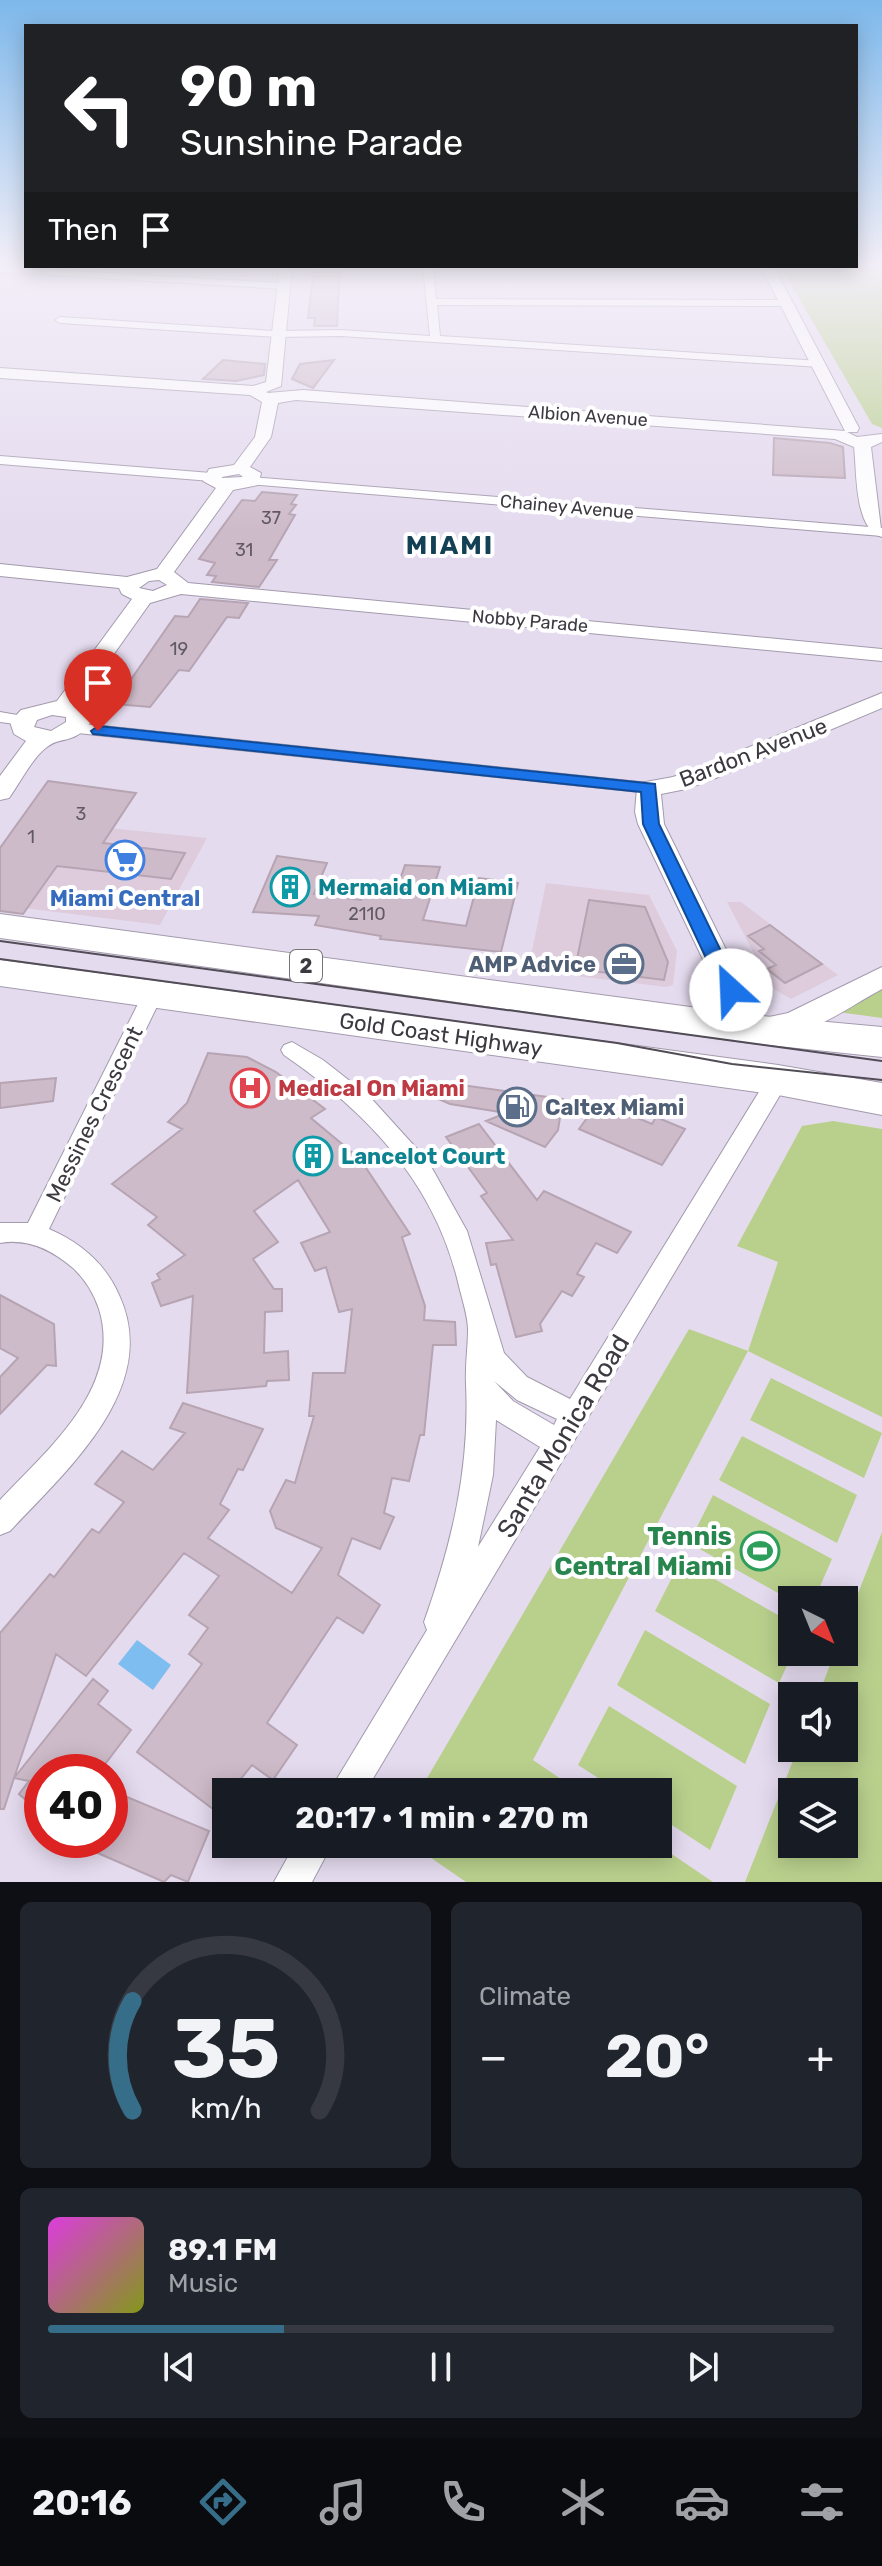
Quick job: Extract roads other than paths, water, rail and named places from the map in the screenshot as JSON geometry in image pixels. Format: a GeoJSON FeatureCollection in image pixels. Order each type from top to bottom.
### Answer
{"type":"FeatureCollection","features":[{"type":"Feature","properties":{"kind":"highway","name":"2"},"geometry":{"type":"LineString","coordinates":[[0,926],[750,1029],[882,1042]]}},
{"type":"Feature","properties":{"kind":"highway","name":"Gold Coast Highway"},"geometry":{"type":"LineString","coordinates":[[0,973],[778,1080],[882,1099]]}},
{"type":"Feature","properties":{"kind":"street"},"geometry":{"type":"LineString","coordinates":[[0,460],[219,482],[246,475],[263,437],[275,355]]}},
{"type":"Feature","properties":{"kind":"street"},"geometry":{"type":"LineString","coordinates":[[684,355],[820,364]]}},
{"type":"Feature","properties":{"kind":"street"},"geometry":{"type":"LineString","coordinates":[[815,355],[862,436],[872,521],[882,532]]}},
{"type":"Feature","properties":{"kind":"street"},"geometry":{"type":"LineString","coordinates":[[0,373],[254,391],[261,397],[272,392]]}},
{"type":"Feature","properties":{"kind":"street","name":"Albion Avenue"},"geometry":{"type":"LineString","coordinates":[[272,392],[862,436]]}},
{"type":"Feature","properties":{"kind":"street","name":"Chainey Avenue"},"geometry":{"type":"LineString","coordinates":[[246,475],[882,532]]}},
{"type":"Feature","properties":{"kind":"street"},"geometry":{"type":"LineString","coordinates":[[219,482],[170,581],[144,576],[69,718],[56,737],[27,735],[12,718],[40,710],[69,718],[649,788]]}},
{"type":"Feature","properties":{"kind":"street"},"geometry":{"type":"LineString","coordinates":[[0,570],[137,590]]}},
{"type":"Feature","properties":{"kind":"street","name":"Nobby Parade"},"geometry":{"type":"LineString","coordinates":[[170,581],[882,655]]}},
{"type":"Feature","properties":{"kind":"street","name":"Bardon Avenue"},"geometry":{"type":"LineString","coordinates":[[731,990],[651,824],[649,788],[677,784],[707,773],[882,700]]}},
{"type":"Feature","properties":{"kind":"street"},"geometry":{"type":"LineString","coordinates":[[0,793],[41,738]]}},
{"type":"Feature","properties":{"kind":"street"},"geometry":{"type":"LineString","coordinates":[[750,1029],[794,1023],[882,977]]}},
{"type":"Feature","properties":{"kind":"street","name":"Messines Crescent"},"geometry":{"type":"LineString","coordinates":[[35,1233],[153,994]]}},
{"type":"Feature","properties":{"kind":"street"},"geometry":{"type":"LineString","coordinates":[[292,1050],[347,1089],[424,1173],[450,1218],[469,1273],[480,1328],[495,1362],[504,1374],[519,1386],[576,1415]]}},
{"type":"Feature","properties":{"kind":"street","name":"Santa Monica Road"},"geometry":{"type":"LineString","coordinates":[[354,1778],[778,1080]]}},
{"type":"Feature","properties":{"kind":"street"},"geometry":{"type":"LineString","coordinates":[[0,1233],[35,1233],[84,1263],[100,1282],[112,1306],[118,1330],[117,1357],[107,1390],[90,1420],[0,1521]]}},
{"type":"Feature","properties":{"kind":"street"},"geometry":{"type":"LineString","coordinates":[[421,1668],[458,1571],[472,1513],[481,1448],[477,1360],[480,1328]]}},
{"type":"Feature","properties":{"kind":"street"},"geometry":{"type":"LineString","coordinates":[[479,1385],[503,1410],[559,1443]]}},
{"type":"Feature","properties":{"kind":"street"},"geometry":{"type":"LineString","coordinates":[[292,1882],[307,1858]]}},
{"type":"Feature","properties":{"kind":"water"},"geometry":{"type":"Polygon","coordinates":[[[137,1640],[171,1665],[153,1690],[118,1664],[137,1640]]]}},
{"type":"Feature","properties":{"kind":"tram line"},"geometry":{"type":"LineString","coordinates":[[0,941],[882,1061]]}},
{"type":"Feature","properties":{"kind":"tram line"},"geometry":{"type":"LineString","coordinates":[[0,959],[617,1043],[732,1064],[882,1080]]}},
{"type":"Feature","properties":{"kind":"place","name":"Miami Central"},"geometry":{"type":"Point","coordinates":[125,860]}},
{"type":"Feature","properties":{"kind":"place","name":"Mermaid on Miami"},"geometry":{"type":"Point","coordinates":[290,887]}},
{"type":"Feature","properties":{"kind":"place","name":"AMP Advice"},"geometry":{"type":"Point","coordinates":[624,964]}},
{"type":"Feature","properties":{"kind":"place","name":"Medical On Miami"},"geometry":{"type":"Point","coordinates":[250,1088]}},
{"type":"Feature","properties":{"kind":"place","name":"Caltex Miami"},"geometry":{"type":"Point","coordinates":[517,1107]}},
{"type":"Feature","properties":{"kind":"place","name":"Lancelot Court"},"geometry":{"type":"Point","coordinates":[313,1156]}},
{"type":"Feature","properties":{"kind":"place","name":"Tennis Central Miami"},"geometry":{"type":"Point","coordinates":[760,1551]}},
{"type":"Feature","properties":{"kind":"district","name":"MIAMI"},"geometry":{"type":"Point","coordinates":[450,545]}}]}
